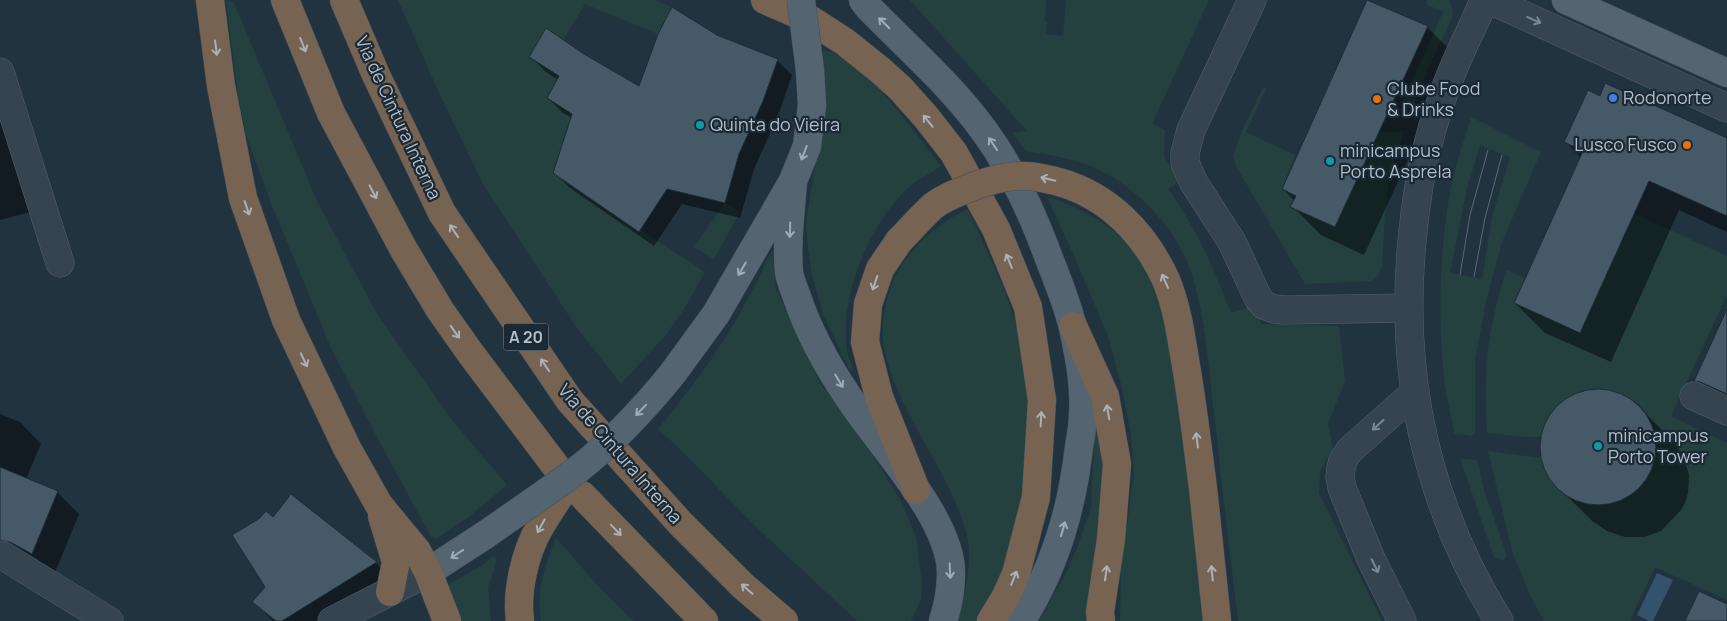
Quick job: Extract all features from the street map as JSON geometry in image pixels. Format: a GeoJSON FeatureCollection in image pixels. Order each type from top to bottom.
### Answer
{"type":"FeatureCollection","features":[{"type":"Feature","properties":{"kind":"highway"},"geometry":{"type":"LineString","coordinates":[[210,0],[221,86],[243,198],[286,320],[347,448],[379,505],[417,551],[428,572],[447,621]]}},
{"type":"Feature","properties":{"kind":"highway"},"geometry":{"type":"LineString","coordinates":[[285,0],[331,113],[404,250],[440,310],[471,354],[572,478],[704,621]]}},
{"type":"Feature","properties":{"kind":"highway","name":"Via de Cintura Interna"},"geometry":{"type":"LineString","coordinates":[[344,0],[376,75],[442,213],[570,402],[681,524],[743,586],[784,621]]}},
{"type":"Feature","properties":{"kind":"highway"},"geometry":{"type":"LineString","coordinates":[[765,0],[811,20],[845,42],[887,76],[926,117],[954,153],[996,229],[1028,307],[1042,400],[1036,497],[1016,574],[1005,598],[991,621]]}},
{"type":"Feature","properties":{"kind":"highway"},"geometry":{"type":"LineString","coordinates":[[916,490],[879,397],[865,342],[868,304],[880,269],[899,241],[934,206],[957,192],[999,178],[1022,176],[1044,178],[1074,187],[1108,205],[1133,227],[1150,250],[1166,281],[1176,310],[1191,395],[1217,621]]}},
{"type":"Feature","properties":{"kind":"highway"},"geometry":{"type":"LineString","coordinates":[[1073,326],[1106,396],[1117,464],[1110,539],[1100,612],[1101,621]]}},
{"type":"Feature","properties":{"kind":"highway"},"geometry":{"type":"LineString","coordinates":[[520,621],[518,606],[520,584],[538,529],[572,478]]}},
{"type":"Feature","properties":{"kind":"highway"},"geometry":{"type":"LineString","coordinates":[[379,505],[396,562],[390,592]]}},
{"type":"Feature","properties":{"kind":"main road"},"geometry":{"type":"LineString","coordinates":[[428,572],[572,478],[652,399],[716,314],[793,181],[807,146],[812,105],[810,70],[801,0]]}},
{"type":"Feature","properties":{"kind":"main road"},"geometry":{"type":"LineString","coordinates":[[863,0],[954,95],[984,131],[1002,158],[1033,217],[1073,326],[1080,369],[1084,414],[1075,481],[1057,550],[1043,581],[1020,621]]}},
{"type":"Feature","properties":{"kind":"main road"},"geometry":{"type":"LineString","coordinates":[[1566,0],[1727,73]]}},
{"type":"Feature","properties":{"kind":"main road"},"geometry":{"type":"LineString","coordinates":[[793,181],[789,273],[808,325],[849,398],[916,490],[937,524],[951,571],[943,621]]}},
{"type":"Feature","properties":{"kind":"street"},"geometry":{"type":"LineString","coordinates":[[1252,0],[1191,130],[1185,153],[1185,163],[1194,183],[1232,242],[1254,291],[1264,305],[1284,310],[1408,308]]}},
{"type":"Feature","properties":{"kind":"street"},"geometry":{"type":"LineString","coordinates":[[1484,0],[1448,81],[1425,155],[1413,224],[1408,308],[1409,349],[1414,393],[1430,467],[1449,522],[1471,570],[1499,621]]}},
{"type":"Feature","properties":{"kind":"street"},"geometry":{"type":"LineString","coordinates":[[1490,0],[1727,108]]}},
{"type":"Feature","properties":{"kind":"street"},"geometry":{"type":"LineString","coordinates":[[0,72],[60,263]]}},
{"type":"Feature","properties":{"kind":"street"},"geometry":{"type":"LineString","coordinates":[[1402,621],[1371,559],[1346,498],[1340,477],[1343,460],[1350,450],[1414,393]]}},
{"type":"Feature","properties":{"kind":"street"},"geometry":{"type":"LineString","coordinates":[[1694,396],[1727,411]]}},
{"type":"Feature","properties":{"kind":"street"},"geometry":{"type":"LineString","coordinates":[[2,556],[109,621]]}},
{"type":"Feature","properties":{"kind":"street"},"geometry":{"type":"LineString","coordinates":[[332,621],[428,572]]}},
{"type":"Feature","properties":{"kind":"green space"},"geometry":{"type":"Polygon","coordinates":[[[226,0],[234,3],[316,199],[377,314],[452,420],[507,485],[471,515],[437,538],[431,537],[331,348],[273,208],[246,135],[238,96],[226,0]]]}},
{"type":"Feature","properties":{"kind":"green space"},"geometry":{"type":"Polygon","coordinates":[[[398,0],[656,0],[672,7],[658,34],[585,4],[563,40],[559,76],[547,98],[580,120],[554,173],[705,272],[686,306],[665,336],[621,384],[575,325],[483,184],[441,97],[398,0]]]}},
{"type":"Feature","properties":{"kind":"green space"},"geometry":{"type":"Polygon","coordinates":[[[910,0],[1046,0],[1046,34],[1063,36],[1066,0],[1209,0],[1152,124],[1165,130],[1164,157],[1180,181],[1168,189],[1188,219],[1204,249],[1231,313],[1251,307],[1259,312],[1261,324],[1339,326],[1345,381],[1328,424],[1333,448],[1320,471],[1319,493],[1382,621],[1238,621],[1204,327],[1191,272],[1176,240],[1140,198],[1111,176],[1095,168],[1061,157],[1026,151],[1012,133],[1027,131],[910,0]]]}},
{"type":"Feature","properties":{"kind":"green space"},"geometry":{"type":"Polygon","coordinates":[[[1428,0],[1449,0],[1453,12],[1417,93],[1413,111],[1401,105],[1443,12],[1426,4],[1428,0]]]}},
{"type":"Feature","properties":{"kind":"green space"},"geometry":{"type":"Polygon","coordinates":[[[823,50],[838,56],[855,67],[871,82],[888,99],[941,166],[909,187],[895,202],[881,220],[860,262],[848,308],[847,351],[853,369],[850,371],[823,314],[812,275],[808,249],[806,224],[816,158],[824,77],[823,50]]]}},
{"type":"Feature","properties":{"kind":"green space"},"geometry":{"type":"Polygon","coordinates":[[[1263,87],[1266,89],[1246,132],[1295,155],[1282,189],[1296,196],[1291,207],[1335,227],[1379,132],[1404,131],[1389,183],[1382,266],[1379,275],[1371,281],[1305,284],[1236,166],[1233,156],[1242,131],[1263,87]]]}},
{"type":"Feature","properties":{"kind":"green space"},"geometry":{"type":"Polygon","coordinates":[[[1471,117],[1541,152],[1502,242],[1487,297],[1475,360],[1475,433],[1472,436],[1454,434],[1446,391],[1441,344],[1442,254],[1447,209],[1453,178],[1471,117]],[[1480,145],[1467,188],[1450,273],[1482,279],[1492,217],[1510,157],[1480,145]]]}},
{"type":"Feature","properties":{"kind":"green space"},"geometry":{"type":"Polygon","coordinates":[[[1047,197],[1090,215],[1127,243],[1146,268],[1160,300],[1172,351],[1206,621],[1120,621],[1121,569],[1134,474],[1131,435],[1122,388],[1108,336],[1047,197]]]}},
{"type":"Feature","properties":{"kind":"green space"},"geometry":{"type":"Polygon","coordinates":[[[725,203],[740,212],[714,259],[694,247],[725,203]]]}},
{"type":"Feature","properties":{"kind":"green space"},"geometry":{"type":"Polygon","coordinates":[[[968,209],[1005,291],[1019,334],[1027,387],[1029,445],[1025,491],[1003,576],[979,621],[957,621],[969,565],[966,532],[948,485],[900,396],[884,348],[883,332],[884,315],[890,290],[906,258],[944,222],[968,209]]]}},
{"type":"Feature","properties":{"kind":"green space"},"geometry":{"type":"Polygon","coordinates":[[[1635,214],[1727,256],[1727,295],[1671,416],[1727,443],[1727,600],[1655,567],[1630,621],[1544,621],[1530,595],[1513,554],[1488,451],[1541,458],[1545,470],[1559,489],[1569,497],[1594,505],[1617,502],[1636,491],[1649,473],[1656,452],[1655,430],[1645,410],[1624,395],[1610,390],[1597,389],[1573,395],[1563,403],[1546,424],[1541,437],[1487,433],[1487,362],[1490,335],[1506,270],[1525,278],[1514,303],[1580,333],[1635,214]]]}},
{"type":"Feature","properties":{"kind":"green space"},"geometry":{"type":"Polygon","coordinates":[[[772,249],[776,289],[819,381],[875,458],[903,505],[916,537],[922,584],[921,600],[911,621],[856,620],[755,526],[658,429],[695,382],[729,332],[772,249]]]}},
{"type":"Feature","properties":{"kind":"green space"},"geometry":{"type":"Polygon","coordinates":[[[1095,420],[1102,459],[1102,489],[1098,537],[1089,587],[1089,621],[1039,621],[1065,575],[1091,508],[1095,420]]]}},
{"type":"Feature","properties":{"kind":"green space"},"geometry":{"type":"Polygon","coordinates":[[[1462,459],[1476,460],[1478,463],[1483,487],[1507,556],[1503,561],[1494,557],[1461,461],[1462,459]]]}},
{"type":"Feature","properties":{"kind":"green space"},"geometry":{"type":"Polygon","coordinates":[[[556,538],[598,586],[633,621],[541,621],[542,579],[556,538]]]}},
{"type":"Feature","properties":{"kind":"green space"},"geometry":{"type":"Polygon","coordinates":[[[491,557],[495,557],[497,560],[488,588],[491,621],[462,621],[447,592],[447,588],[449,584],[483,565],[491,557]]]}},
{"type":"Feature","properties":{"kind":"water"},"geometry":{"type":"Polygon","coordinates":[[[1657,573],[1673,580],[1653,621],[1649,621],[1637,615],[1657,573]]]}},
{"type":"Feature","properties":{"kind":"building","name":"minicampus Porto Asprela"},"geometry":{"type":"Polygon","coordinates":[[[1367,0],[1428,26],[1335,227],[1290,207],[1296,196],[1282,189],[1367,0]]]}},
{"type":"Feature","properties":{"kind":"building"},"geometry":{"type":"Polygon","coordinates":[[[672,7],[717,35],[778,59],[763,101],[739,154],[725,203],[667,189],[639,232],[553,173],[572,114],[547,98],[559,76],[529,57],[546,28],[584,54],[639,86],[658,34],[672,7]]]}},
{"type":"Feature","properties":{"kind":"building"},"geometry":{"type":"Polygon","coordinates":[[[1605,83],[1727,138],[1727,216],[1649,181],[1580,333],[1514,303],[1583,151],[1564,142],[1588,90],[1600,96],[1605,83]]]}},
{"type":"Feature","properties":{"kind":"building"},"geometry":{"type":"Polygon","coordinates":[[[1727,309],[1727,394],[1694,381],[1727,309]]]}},
{"type":"Feature","properties":{"kind":"building","name":"minicampus Porto Tower"},"geometry":{"type":"Polygon","coordinates":[[[1598,389],[1620,394],[1639,406],[1651,425],[1656,447],[1651,469],[1639,488],[1620,500],[1598,505],[1576,500],[1557,488],[1545,469],[1540,447],[1545,425],[1557,406],[1576,394],[1598,389]]]}},
{"type":"Feature","properties":{"kind":"building"},"geometry":{"type":"Polygon","coordinates":[[[0,467],[58,491],[32,554],[10,542],[0,540],[0,467]]]}},
{"type":"Feature","properties":{"kind":"building"},"geometry":{"type":"Polygon","coordinates":[[[291,494],[377,562],[282,621],[276,621],[252,602],[265,587],[232,535],[260,518],[266,511],[273,517],[291,494]]]}},
{"type":"Feature","properties":{"kind":"building"},"geometry":{"type":"Polygon","coordinates":[[[1699,591],[1727,604],[1727,621],[1685,621],[1699,591]]]}},
{"type":"Feature","properties":{"kind":"tram line"},"geometry":{"type":"LineString","coordinates":[[1460,275],[1470,215],[1488,150]]}},
{"type":"Feature","properties":{"kind":"tram line"},"geometry":{"type":"LineString","coordinates":[[1474,277],[1485,218],[1502,155]]}},
{"type":"Feature","properties":{"kind":"place","name":"Rodonorte"},"geometry":{"type":"Point","coordinates":[1613,98]}},
{"type":"Feature","properties":{"kind":"place","name":"Clube Food & Drinks"},"geometry":{"type":"Point","coordinates":[1377,99]}},
{"type":"Feature","properties":{"kind":"place","name":"Quinta do Vieira"},"geometry":{"type":"Point","coordinates":[700,125]}},
{"type":"Feature","properties":{"kind":"place","name":"Lusco Fusco"},"geometry":{"type":"Point","coordinates":[1687,145]}},
{"type":"Feature","properties":{"kind":"place","name":"minicampus Porto Asprela"},"geometry":{"type":"Point","coordinates":[1330,161]}},
{"type":"Feature","properties":{"kind":"place","name":"minicampus Porto Tower"},"geometry":{"type":"Point","coordinates":[1598,446]}}]}
